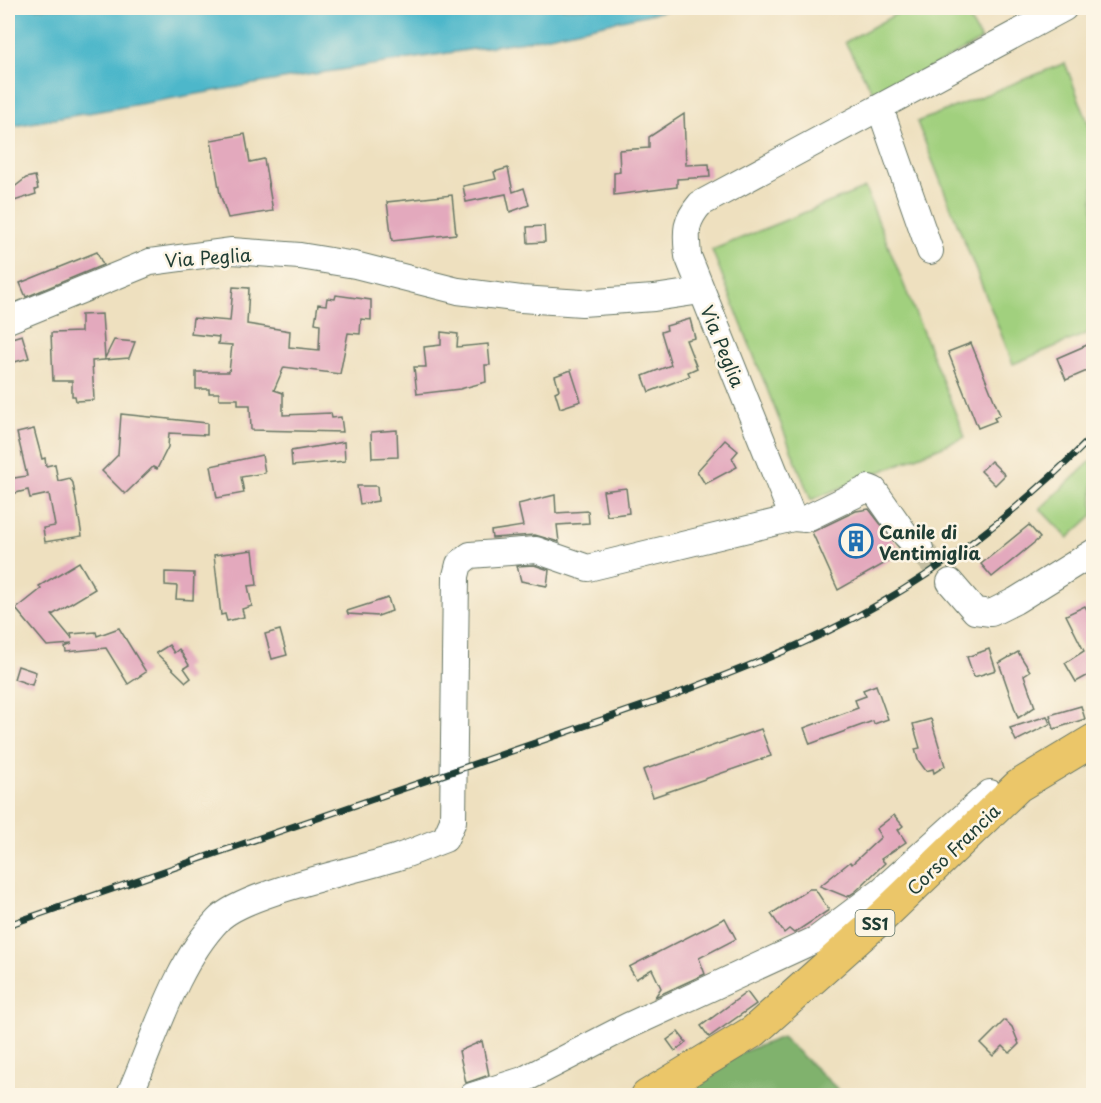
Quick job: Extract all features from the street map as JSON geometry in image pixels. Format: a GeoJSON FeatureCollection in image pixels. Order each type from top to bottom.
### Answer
{"type":"FeatureCollection","features":[{"type":"Feature","properties":{"kind":"main road","name":"Corso Francia"},"geometry":{"type":"LineString","coordinates":[[647,1095],[754,1031],[883,916],[1018,786],[1094,740]]}},
{"type":"Feature","properties":{"kind":"street"},"geometry":{"type":"LineString","coordinates":[[701,291],[688,256],[686,234],[688,218],[700,204],[1064,8]]}},
{"type":"Feature","properties":{"kind":"street"},"geometry":{"type":"LineString","coordinates":[[880,108],[930,250]]}},
{"type":"Feature","properties":{"kind":"street","name":"Via Peglia"},"geometry":{"type":"LineString","coordinates":[[8,320],[150,262],[232,251],[300,256],[355,265],[459,291],[521,299],[582,303],[654,298],[701,291],[793,518]]}},
{"type":"Feature","properties":{"kind":"street"},"geometry":{"type":"LineString","coordinates":[[129,1095],[174,991],[194,953],[218,919],[246,903],[342,872],[399,857],[445,838],[453,821],[454,800],[453,614],[459,564],[470,555],[536,550],[588,568],[793,518],[805,519],[869,488],[874,490],[905,534],[920,549]]}},
{"type":"Feature","properties":{"kind":"street"},"geometry":{"type":"LineString","coordinates":[[950,582],[975,611],[991,613],[1022,597],[1094,552]]}},
{"type":"Feature","properties":{"kind":"street"},"geometry":{"type":"LineString","coordinates":[[472,1095],[523,1080],[628,1026],[817,939],[882,890],[1006,777],[1094,722]]}},
{"type":"Feature","properties":{"kind":"green space"},"geometry":{"type":"Polygon","coordinates":[[[907,8],[963,8],[981,40],[876,98],[845,42],[907,8]]]}},
{"type":"Feature","properties":{"kind":"green space"},"geometry":{"type":"Polygon","coordinates":[[[1065,63],[1093,136],[1093,331],[1013,364],[917,122],[1065,63]]]}},
{"type":"Feature","properties":{"kind":"green space"},"geometry":{"type":"Polygon","coordinates":[[[865,188],[965,437],[811,500],[712,250],[865,188]]]}},
{"type":"Feature","properties":{"kind":"green space"},"geometry":{"type":"Polygon","coordinates":[[[1093,459],[1093,515],[1068,538],[1040,509],[1093,459]]]}},
{"type":"Feature","properties":{"kind":"green space"},"geometry":{"type":"Polygon","coordinates":[[[782,1037],[844,1095],[675,1096],[727,1058],[782,1037]]]}},
{"type":"Feature","properties":{"kind":"water"},"geometry":{"type":"Polygon","coordinates":[[[8,8],[677,8],[531,40],[295,77],[8,127],[8,8]]]}},
{"type":"Feature","properties":{"kind":"building"},"geometry":{"type":"Polygon","coordinates":[[[684,114],[686,165],[709,164],[710,177],[677,179],[677,187],[614,195],[614,173],[620,172],[619,150],[649,148],[649,137],[684,114]]]}},
{"type":"Feature","properties":{"kind":"building"},"geometry":{"type":"Polygon","coordinates":[[[245,134],[250,162],[264,159],[273,211],[228,218],[220,194],[211,140],[245,134]]]}},
{"type":"Feature","properties":{"kind":"building"},"geometry":{"type":"Polygon","coordinates":[[[508,168],[513,192],[524,188],[529,205],[510,212],[506,194],[466,202],[463,186],[496,179],[494,172],[508,168]]]}},
{"type":"Feature","properties":{"kind":"building"},"geometry":{"type":"Polygon","coordinates":[[[35,176],[38,189],[35,190],[36,194],[8,203],[8,192],[26,178],[35,176]]]}},
{"type":"Feature","properties":{"kind":"building"},"geometry":{"type":"Polygon","coordinates":[[[452,195],[456,234],[392,241],[387,202],[452,195]]]}},
{"type":"Feature","properties":{"kind":"building"},"geometry":{"type":"Polygon","coordinates":[[[544,226],[545,242],[528,243],[527,227],[544,226]]]}},
{"type":"Feature","properties":{"kind":"building"},"geometry":{"type":"Polygon","coordinates":[[[97,252],[103,265],[26,297],[20,283],[97,252]]]}},
{"type":"Feature","properties":{"kind":"building"},"geometry":{"type":"Polygon","coordinates":[[[233,287],[249,288],[247,324],[290,331],[289,347],[319,350],[320,324],[315,323],[318,304],[326,305],[327,298],[335,299],[336,295],[371,300],[371,320],[361,319],[360,334],[348,333],[340,374],[284,367],[274,390],[283,393],[283,415],[331,413],[332,418],[341,417],[343,432],[251,430],[250,405],[238,405],[238,399],[219,399],[219,393],[209,393],[209,389],[196,389],[196,372],[229,372],[232,345],[218,344],[219,337],[191,334],[193,318],[230,321],[233,287]]]}},
{"type":"Feature","properties":{"kind":"building"},"geometry":{"type":"Polygon","coordinates":[[[102,314],[105,358],[114,340],[135,342],[129,358],[92,361],[94,400],[76,401],[75,396],[72,396],[72,381],[53,381],[51,333],[81,332],[81,315],[102,314]]]}},
{"type":"Feature","properties":{"kind":"building"},"geometry":{"type":"Polygon","coordinates":[[[690,319],[695,338],[686,340],[697,368],[688,372],[690,376],[649,392],[643,376],[671,365],[661,332],[667,330],[666,326],[690,319]]]}},
{"type":"Feature","properties":{"kind":"building"},"geometry":{"type":"Polygon","coordinates":[[[441,332],[458,334],[457,347],[488,344],[490,365],[485,365],[486,382],[460,389],[417,394],[414,367],[426,367],[424,347],[441,345],[441,332]]]}},
{"type":"Feature","properties":{"kind":"building"},"geometry":{"type":"Polygon","coordinates":[[[22,335],[29,358],[11,363],[8,339],[22,335]]]}},
{"type":"Feature","properties":{"kind":"building"},"geometry":{"type":"Polygon","coordinates":[[[1094,342],[1094,368],[1066,380],[1057,358],[1094,342]]]}},
{"type":"Feature","properties":{"kind":"building"},"geometry":{"type":"Polygon","coordinates":[[[971,343],[1000,415],[994,418],[996,421],[978,428],[948,352],[971,343]]]}},
{"type":"Feature","properties":{"kind":"building"},"geometry":{"type":"Polygon","coordinates":[[[571,370],[581,401],[560,408],[555,392],[559,390],[555,376],[571,370]]]}},
{"type":"Feature","properties":{"kind":"building"},"geometry":{"type":"Polygon","coordinates":[[[121,414],[207,423],[207,435],[169,433],[168,447],[157,469],[153,467],[125,494],[102,471],[118,455],[121,414]]]}},
{"type":"Feature","properties":{"kind":"building"},"geometry":{"type":"Polygon","coordinates":[[[34,429],[46,466],[55,464],[58,481],[70,478],[73,483],[82,536],[45,542],[43,528],[55,526],[49,494],[30,498],[28,490],[8,495],[8,479],[27,476],[17,433],[34,429]]]}},
{"type":"Feature","properties":{"kind":"building"},"geometry":{"type":"Polygon","coordinates":[[[397,430],[398,457],[372,458],[371,432],[397,430]]]}},
{"type":"Feature","properties":{"kind":"building"},"geometry":{"type":"Polygon","coordinates":[[[725,440],[738,451],[732,458],[737,467],[705,484],[697,471],[725,440]]]}},
{"type":"Feature","properties":{"kind":"building"},"geometry":{"type":"Polygon","coordinates":[[[344,442],[345,461],[292,466],[291,451],[344,442]]]}},
{"type":"Feature","properties":{"kind":"building"},"geometry":{"type":"Polygon","coordinates":[[[262,455],[265,473],[241,477],[244,493],[217,498],[211,466],[262,455]]]}},
{"type":"Feature","properties":{"kind":"building"},"geometry":{"type":"Polygon","coordinates":[[[991,461],[1005,475],[995,485],[981,471],[991,461]]]}},
{"type":"Feature","properties":{"kind":"building"},"geometry":{"type":"Polygon","coordinates":[[[357,486],[377,486],[378,501],[360,504],[357,486]]]}},
{"type":"Feature","properties":{"kind":"building"},"geometry":{"type":"Polygon","coordinates":[[[626,488],[629,513],[607,516],[603,491],[626,488]]]}},
{"type":"Feature","properties":{"kind":"building"},"geometry":{"type":"Polygon","coordinates":[[[555,495],[556,513],[588,511],[589,523],[557,525],[559,542],[535,535],[492,538],[491,531],[523,526],[518,504],[555,495]]]}},
{"type":"Feature","properties":{"kind":"building","name":"Canile di Ventimiglia"},"geometry":{"type":"Polygon","coordinates":[[[869,509],[903,553],[838,590],[812,532],[856,511],[869,509]]]}},
{"type":"Feature","properties":{"kind":"building"},"geometry":{"type":"Polygon","coordinates":[[[1029,525],[1040,538],[992,577],[981,564],[1029,525]]]}},
{"type":"Feature","properties":{"kind":"building"},"geometry":{"type":"Polygon","coordinates":[[[253,550],[257,585],[248,586],[252,606],[242,609],[244,617],[227,621],[225,614],[221,615],[214,555],[253,550]]]}},
{"type":"Feature","properties":{"kind":"building"},"geometry":{"type":"Polygon","coordinates":[[[79,562],[95,589],[52,615],[72,639],[71,634],[96,632],[97,636],[119,628],[146,672],[128,684],[106,648],[66,652],[65,647],[72,644],[47,646],[16,609],[41,589],[39,586],[79,562]]]}},
{"type":"Feature","properties":{"kind":"building"},"geometry":{"type":"Polygon","coordinates":[[[534,565],[549,570],[547,586],[521,581],[517,566],[534,565]]]}},
{"type":"Feature","properties":{"kind":"building"},"geometry":{"type":"Polygon","coordinates":[[[165,572],[194,573],[193,600],[176,599],[177,586],[165,585],[165,572]]]}},
{"type":"Feature","properties":{"kind":"building"},"geometry":{"type":"Polygon","coordinates":[[[388,598],[392,611],[378,616],[348,614],[347,611],[388,598]]]}},
{"type":"Feature","properties":{"kind":"building"},"geometry":{"type":"Polygon","coordinates":[[[1085,606],[1094,623],[1094,672],[1076,682],[1065,663],[1084,651],[1066,615],[1085,606]]]}},
{"type":"Feature","properties":{"kind":"building"},"geometry":{"type":"Polygon","coordinates":[[[280,630],[287,655],[272,659],[265,634],[280,630]]]}},
{"type":"Feature","properties":{"kind":"building"},"geometry":{"type":"Polygon","coordinates":[[[169,645],[174,653],[179,649],[189,665],[184,668],[191,678],[186,682],[156,653],[169,645]]]}},
{"type":"Feature","properties":{"kind":"building"},"geometry":{"type":"Polygon","coordinates":[[[989,649],[996,670],[974,677],[967,657],[989,649]]]}},
{"type":"Feature","properties":{"kind":"building"},"geometry":{"type":"Polygon","coordinates":[[[1018,652],[1030,671],[1024,675],[1035,707],[1018,718],[999,663],[1018,652]]]}},
{"type":"Feature","properties":{"kind":"building"},"geometry":{"type":"Polygon","coordinates":[[[18,666],[36,672],[32,685],[14,679],[18,666]]]}},
{"type":"Feature","properties":{"kind":"building"},"geometry":{"type":"Polygon","coordinates":[[[876,685],[888,719],[874,724],[873,721],[810,744],[804,728],[858,708],[855,700],[866,696],[863,690],[876,685]]]}},
{"type":"Feature","properties":{"kind":"building"},"geometry":{"type":"Polygon","coordinates":[[[1081,706],[1085,719],[1054,729],[1050,715],[1081,706]]]}},
{"type":"Feature","properties":{"kind":"building"},"geometry":{"type":"Polygon","coordinates":[[[1047,716],[1050,724],[1016,741],[1010,728],[1047,716]]]}},
{"type":"Feature","properties":{"kind":"building"},"geometry":{"type":"Polygon","coordinates":[[[931,719],[945,766],[934,773],[933,769],[926,771],[918,760],[915,749],[920,748],[913,724],[931,719]]]}},
{"type":"Feature","properties":{"kind":"building"},"geometry":{"type":"Polygon","coordinates":[[[761,729],[771,756],[653,797],[643,770],[761,729]]]}},
{"type":"Feature","properties":{"kind":"building"},"geometry":{"type":"Polygon","coordinates":[[[894,815],[903,826],[898,830],[906,842],[881,859],[885,863],[855,892],[847,897],[820,886],[850,862],[852,864],[881,837],[876,829],[894,815]]]}},
{"type":"Feature","properties":{"kind":"building"},"geometry":{"type":"Polygon","coordinates":[[[809,889],[815,889],[829,910],[794,933],[789,929],[784,933],[771,914],[809,889]]]}},
{"type":"Feature","properties":{"kind":"building"},"geometry":{"type":"Polygon","coordinates":[[[725,918],[736,939],[699,958],[705,974],[655,997],[661,988],[652,969],[636,979],[629,967],[725,918]]]}},
{"type":"Feature","properties":{"kind":"building"},"geometry":{"type":"Polygon","coordinates":[[[747,992],[756,1004],[709,1037],[701,1026],[747,992]]]}},
{"type":"Feature","properties":{"kind":"building"},"geometry":{"type":"Polygon","coordinates":[[[1005,1020],[1012,1027],[1019,1044],[1010,1053],[1003,1046],[993,1056],[981,1044],[1005,1020]]]}},
{"type":"Feature","properties":{"kind":"building"},"geometry":{"type":"Polygon","coordinates":[[[678,1032],[686,1042],[675,1051],[667,1040],[678,1032]]]}},
{"type":"Feature","properties":{"kind":"building"},"geometry":{"type":"Polygon","coordinates":[[[482,1041],[489,1075],[466,1083],[459,1051],[482,1041]]]}},
{"type":"Feature","properties":{"kind":"tunnel"},"geometry":{"type":"LineString","coordinates":[[920,549],[950,582]]}},
{"type":"Feature","properties":{"kind":"railway"},"geometry":{"type":"LineString","coordinates":[[8,925],[674,695],[792,648],[867,611],[937,568],[1034,492],[1094,435]]}},
{"type":"Feature","properties":{"kind":"place","name":"Canile di Ventimiglia"},"geometry":{"type":"Point","coordinates":[856,541]}}]}
